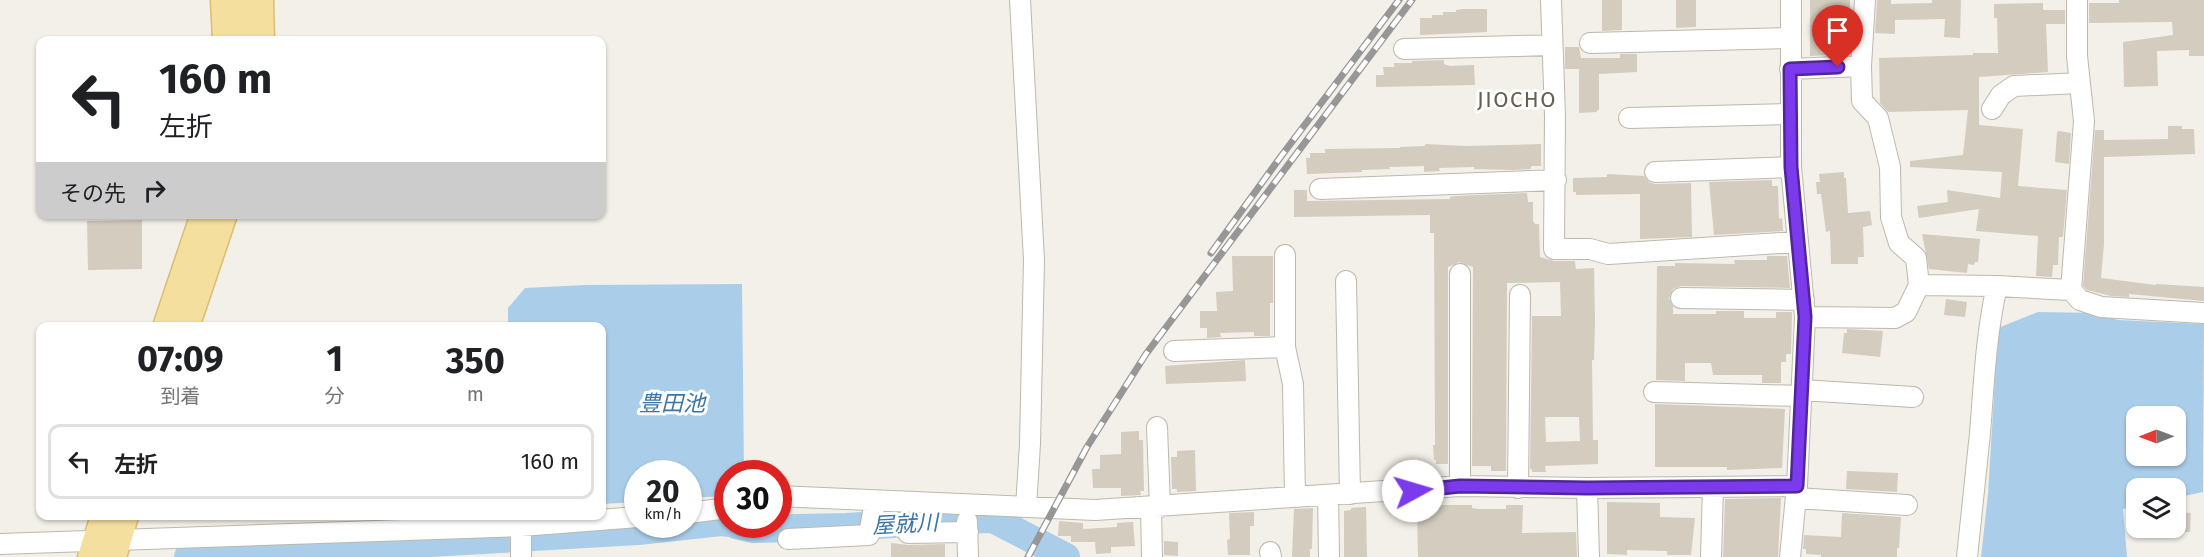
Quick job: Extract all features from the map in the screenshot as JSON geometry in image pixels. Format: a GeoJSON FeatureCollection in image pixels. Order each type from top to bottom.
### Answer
{"type":"FeatureCollection","features":[{"type":"Feature","properties":{"kind":"main road"},"geometry":{"type":"LineString","coordinates":[[207,0],[209,36]]}},
{"type":"Feature","properties":{"kind":"main road"},"geometry":{"type":"LineString","coordinates":[[223,0],[225,36]]}},
{"type":"Feature","properties":{"kind":"main road"},"geometry":{"type":"LineString","coordinates":[[244,0],[245,36]]}},
{"type":"Feature","properties":{"kind":"main road"},"geometry":{"type":"LineString","coordinates":[[261,0],[262,36]]}},
{"type":"Feature","properties":{"kind":"main road"},"geometry":{"type":"LineString","coordinates":[[181,275],[183,240],[188,219]]}},
{"type":"Feature","properties":{"kind":"main road"},"geometry":{"type":"LineString","coordinates":[[167,322],[201,219]]}},
{"type":"Feature","properties":{"kind":"main road"},"geometry":{"type":"LineString","coordinates":[[188,322],[223,219]]}},
{"type":"Feature","properties":{"kind":"main road"},"geometry":{"type":"LineString","coordinates":[[188,322],[220,258],[233,219]]}},
{"type":"Feature","properties":{"kind":"main road"},"geometry":{"type":"LineString","coordinates":[[93,548],[102,520]]}},
{"type":"Feature","properties":{"kind":"main road"},"geometry":{"type":"LineString","coordinates":[[117,548],[125,520]]}},
{"type":"Feature","properties":{"kind":"street"},"geometry":{"type":"LineString","coordinates":[[1020,0],[1034,260],[1031,433],[1026,507]]}},
{"type":"Feature","properties":{"kind":"street"},"geometry":{"type":"LineString","coordinates":[[1551,0],[1556,180],[1554,249],[1590,249],[1608,254],[1797,243]]}},
{"type":"Feature","properties":{"kind":"street"},"geometry":{"type":"LineString","coordinates":[[1790,557],[1797,492],[1805,309],[1791,167],[1791,0]]}},
{"type":"Feature","properties":{"kind":"street"},"geometry":{"type":"LineString","coordinates":[[1681,298],[1895,318],[1906,312],[1919,285],[1916,258],[1899,243],[1891,217],[1890,167],[1878,118],[1862,101],[1864,0]]}},
{"type":"Feature","properties":{"kind":"street"},"geometry":{"type":"LineString","coordinates":[[2071,290],[2084,121],[2077,56],[2077,0]]}},
{"type":"Feature","properties":{"kind":"street"},"geometry":{"type":"LineString","coordinates":[[1590,43],[1791,38]]}},
{"type":"Feature","properties":{"kind":"street"},"geometry":{"type":"LineString","coordinates":[[1404,49],[1552,45]]}},
{"type":"Feature","properties":{"kind":"street"},"geometry":{"type":"LineString","coordinates":[[1790,69],[1861,66]]}},
{"type":"Feature","properties":{"kind":"street"},"geometry":{"type":"LineString","coordinates":[[1992,109],[2001,95],[2014,86],[2080,82]]}},
{"type":"Feature","properties":{"kind":"street"},"geometry":{"type":"LineString","coordinates":[[1629,118],[1791,114]]}},
{"type":"Feature","properties":{"kind":"street"},"geometry":{"type":"LineString","coordinates":[[1655,172],[1791,167]]}},
{"type":"Feature","properties":{"kind":"street"},"geometry":{"type":"LineString","coordinates":[[1320,189],[1556,180]]}},
{"type":"Feature","properties":{"kind":"street"},"geometry":{"type":"LineString","coordinates":[[1285,255],[1286,347],[1293,384],[1295,497]]}},
{"type":"Feature","properties":{"kind":"street"},"geometry":{"type":"LineString","coordinates":[[1460,274],[1460,486]]}},
{"type":"Feature","properties":{"kind":"street"},"geometry":{"type":"LineString","coordinates":[[1346,281],[1350,494]]}},
{"type":"Feature","properties":{"kind":"street"},"geometry":{"type":"LineString","coordinates":[[1919,285],[2071,290],[2080,300],[2101,307],[2204,313]]}},
{"type":"Feature","properties":{"kind":"street"},"geometry":{"type":"LineString","coordinates":[[1967,557],[1984,370],[1997,286]]}},
{"type":"Feature","properties":{"kind":"street"},"geometry":{"type":"LineString","coordinates":[[1518,488],[1520,295]]}},
{"type":"Feature","properties":{"kind":"street"},"geometry":{"type":"LineString","coordinates":[[1174,351],[1286,347]]}},
{"type":"Feature","properties":{"kind":"street"},"geometry":{"type":"LineString","coordinates":[[1654,392],[1802,393],[1913,397]]}},
{"type":"Feature","properties":{"kind":"street"},"geometry":{"type":"LineString","coordinates":[[1152,557],[1156,507],[1157,427]]}},
{"type":"Feature","properties":{"kind":"street"},"geometry":{"type":"LineString","coordinates":[[908,533],[1026,507],[1095,510],[1460,486],[1713,487],[1797,492],[1907,505]]}},
{"type":"Feature","properties":{"kind":"street"},"geometry":{"type":"LineString","coordinates":[[1711,557],[1713,487]]}},
{"type":"Feature","properties":{"kind":"street"},"geometry":{"type":"LineString","coordinates":[[1587,488],[1589,557]]}},
{"type":"Feature","properties":{"kind":"street"},"geometry":{"type":"LineString","coordinates":[[1328,495],[1329,557]]}},
{"type":"Feature","properties":{"kind":"street"},"geometry":{"type":"LineString","coordinates":[[792,499],[872,516],[967,519]]}},
{"type":"Feature","properties":{"kind":"street"},"geometry":{"type":"LineString","coordinates":[[792,538],[869,535],[872,516]]}},
{"type":"Feature","properties":{"kind":"street"},"geometry":{"type":"LineString","coordinates":[[606,519],[624,518]]}},
{"type":"Feature","properties":{"kind":"street"},"geometry":{"type":"LineString","coordinates":[[967,519],[968,557]]}},
{"type":"Feature","properties":{"kind":"street"},"geometry":{"type":"LineString","coordinates":[[0,543],[117,548],[599,520]]}},
{"type":"Feature","properties":{"kind":"street"},"geometry":{"type":"LineString","coordinates":[[521,526],[521,557]]}},
{"type":"Feature","properties":{"kind":"water","name":"豊田池"},"geometry":{"type":"Polygon","coordinates":[[[742,284],[744,460],[714,460],[714,497],[702,497],[702,460],[624,460],[624,503],[606,504],[606,322],[508,322],[508,308],[525,288],[585,285],[742,284]]]}},
{"type":"Feature","properties":{"kind":"water"},"geometry":{"type":"Polygon","coordinates":[[[2038,312],[2096,313],[2118,320],[2204,324],[2203,492],[2186,496],[2186,478],[2126,478],[2126,508],[2123,509],[2127,557],[1981,557],[1988,494],[1998,328],[2038,312]]]}},
{"type":"Feature","properties":{"kind":"building"},"geometry":{"type":"Polygon","coordinates":[[[1602,0],[1622,0],[1622,30],[1602,31],[1602,0]]]}},
{"type":"Feature","properties":{"kind":"building"},"geometry":{"type":"Polygon","coordinates":[[[1676,0],[1696,0],[1696,27],[1676,28],[1676,0]]]}},
{"type":"Feature","properties":{"kind":"building"},"geometry":{"type":"Polygon","coordinates":[[[1810,0],[1850,0],[1850,54],[1810,56],[1810,0]]]}},
{"type":"Feature","properties":{"kind":"building"},"geometry":{"type":"Polygon","coordinates":[[[1877,0],[1891,0],[1891,4],[1961,0],[1960,38],[1944,37],[1945,19],[1895,20],[1895,34],[1875,33],[1877,0]]]}},
{"type":"Feature","properties":{"kind":"building"},"geometry":{"type":"Polygon","coordinates":[[[2119,0],[2204,0],[2204,56],[2189,56],[2189,50],[2157,51],[2158,86],[2124,87],[2123,42],[2173,35],[2172,22],[2089,23],[2089,3],[2119,3],[2119,0]]]}},
{"type":"Feature","properties":{"kind":"building"},"geometry":{"type":"Polygon","coordinates":[[[2043,3],[2043,10],[2065,10],[2065,24],[2046,24],[2048,72],[1979,77],[1979,125],[2023,129],[2018,186],[2067,190],[2063,237],[2059,237],[2058,265],[2053,265],[2052,277],[2036,276],[2038,236],[1976,231],[1979,209],[1919,218],[1917,206],[1948,202],[1947,190],[2000,198],[2002,172],[1910,167],[1910,161],[1963,155],[1968,110],[1888,112],[1880,103],[1879,58],[1998,53],[1997,18],[1994,18],[1994,4],[2043,3]]]}},
{"type":"Feature","properties":{"kind":"building"},"geometry":{"type":"Polygon","coordinates":[[[1462,9],[1487,9],[1487,32],[1420,35],[1420,18],[1432,18],[1432,15],[1443,15],[1443,12],[1456,12],[1462,9]]]}},
{"type":"Feature","properties":{"kind":"building"},"geometry":{"type":"Polygon","coordinates":[[[1565,47],[1579,47],[1581,58],[1620,58],[1620,54],[1637,54],[1637,72],[1599,74],[1599,110],[1579,113],[1579,69],[1565,69],[1565,47]]]}},
{"type":"Feature","properties":{"kind":"building"},"geometry":{"type":"Polygon","coordinates":[[[1444,60],[1444,64],[1450,66],[1474,65],[1475,85],[1376,87],[1376,75],[1384,75],[1383,67],[1394,67],[1394,63],[1444,60]]]}},
{"type":"Feature","properties":{"kind":"building"},"geometry":{"type":"Polygon","coordinates":[[[2168,126],[2194,129],[2195,154],[2104,157],[2104,244],[2101,278],[2156,285],[2204,287],[2204,301],[2129,294],[2129,297],[2111,296],[2087,290],[2083,286],[2095,130],[2104,130],[2104,140],[2168,139],[2168,126]]]}},
{"type":"Feature","properties":{"kind":"building"},"geometry":{"type":"Polygon","coordinates":[[[2057,132],[2071,133],[2069,164],[2055,162],[2057,132]]]}},
{"type":"Feature","properties":{"kind":"building"},"geometry":{"type":"Polygon","coordinates":[[[1425,144],[1466,146],[1541,144],[1541,166],[1513,170],[1474,169],[1474,167],[1439,168],[1440,171],[1424,172],[1424,166],[1389,167],[1390,169],[1362,170],[1362,172],[1307,174],[1306,158],[1310,158],[1310,153],[1325,153],[1325,149],[1400,148],[1425,146],[1425,144]]]}},
{"type":"Feature","properties":{"kind":"building"},"geometry":{"type":"Polygon","coordinates":[[[1844,172],[1848,213],[1870,211],[1872,225],[1863,227],[1864,257],[1858,257],[1858,264],[1831,264],[1830,231],[1826,232],[1821,194],[1817,194],[1816,182],[1820,182],[1819,174],[1844,172]]]}},
{"type":"Feature","properties":{"kind":"building"},"geometry":{"type":"Polygon","coordinates":[[[1607,174],[1644,176],[1649,182],[1655,184],[1691,183],[1692,237],[1640,239],[1640,194],[1576,195],[1576,192],[1573,192],[1573,178],[1607,177],[1607,174]]]}},
{"type":"Feature","properties":{"kind":"building"},"geometry":{"type":"Polygon","coordinates":[[[1772,180],[1772,186],[1778,186],[1779,219],[1782,218],[1783,231],[1714,235],[1709,182],[1772,180]]]}},
{"type":"Feature","properties":{"kind":"building"},"geometry":{"type":"Polygon","coordinates":[[[1294,190],[1307,190],[1307,201],[1450,199],[1455,196],[1527,193],[1528,202],[1533,202],[1533,221],[1539,224],[1540,257],[1554,261],[1575,261],[1576,269],[1594,268],[1593,440],[1598,440],[1598,464],[1545,466],[1546,472],[1532,472],[1530,469],[1532,316],[1561,316],[1560,282],[1507,283],[1506,471],[1491,471],[1491,466],[1472,466],[1473,267],[1459,262],[1448,267],[1448,464],[1436,464],[1433,445],[1435,445],[1434,233],[1430,233],[1430,215],[1294,217],[1294,190]],[[1545,417],[1546,442],[1580,441],[1579,417],[1545,417]]]}},
{"type":"Feature","properties":{"kind":"building"},"geometry":{"type":"Polygon","coordinates":[[[142,220],[142,269],[88,270],[87,221],[142,220]]]}},
{"type":"Feature","properties":{"kind":"building"},"geometry":{"type":"Polygon","coordinates":[[[1922,234],[1980,239],[1978,262],[1974,265],[1968,264],[1967,273],[1929,269],[1922,234]]]}},
{"type":"Feature","properties":{"kind":"building"},"geometry":{"type":"Polygon","coordinates":[[[1232,256],[1273,256],[1270,336],[1254,336],[1254,332],[1220,333],[1221,337],[1207,338],[1207,328],[1200,328],[1200,311],[1217,311],[1216,292],[1233,291],[1232,256]]]}},
{"type":"Feature","properties":{"kind":"building"},"geometry":{"type":"Polygon","coordinates":[[[1767,256],[1787,256],[1790,288],[1681,286],[1673,289],[1669,298],[1673,306],[1673,314],[1716,314],[1716,311],[1744,311],[1744,318],[1776,318],[1776,312],[1792,312],[1791,354],[1786,354],[1786,362],[1781,362],[1781,383],[1762,383],[1762,375],[1713,375],[1711,363],[1685,363],[1685,381],[1656,380],[1657,266],[1675,266],[1675,263],[1735,264],[1734,260],[1767,260],[1767,256]]]}},
{"type":"Feature","properties":{"kind":"building"},"geometry":{"type":"Polygon","coordinates":[[[1946,299],[1967,302],[1965,317],[1944,315],[1946,299]]]}},
{"type":"Feature","properties":{"kind":"building"},"geometry":{"type":"Polygon","coordinates":[[[1847,329],[1883,331],[1880,357],[1842,353],[1844,333],[1847,333],[1847,329]]]}},
{"type":"Feature","properties":{"kind":"building"},"geometry":{"type":"Polygon","coordinates":[[[1245,360],[1246,381],[1166,384],[1165,366],[1245,360]]]}},
{"type":"Feature","properties":{"kind":"building"},"geometry":{"type":"Polygon","coordinates":[[[1655,404],[1785,409],[1782,468],[1727,470],[1727,467],[1655,467],[1655,404]]]}},
{"type":"Feature","properties":{"kind":"building"},"geometry":{"type":"Polygon","coordinates":[[[1139,431],[1139,440],[1143,440],[1144,491],[1140,491],[1141,495],[1121,496],[1121,488],[1093,488],[1092,469],[1100,469],[1100,455],[1121,454],[1121,432],[1139,431]]]}},
{"type":"Feature","properties":{"kind":"building"},"geometry":{"type":"Polygon","coordinates":[[[1195,450],[1196,491],[1177,492],[1177,489],[1172,489],[1171,457],[1177,457],[1177,451],[1195,450]]]}},
{"type":"Feature","properties":{"kind":"building"},"geometry":{"type":"Polygon","coordinates":[[[1847,471],[1898,473],[1897,492],[1846,489],[1847,471]]]}},
{"type":"Feature","properties":{"kind":"building"},"geometry":{"type":"Polygon","coordinates":[[[1781,498],[1778,557],[1723,557],[1725,499],[1781,498]]]}},
{"type":"Feature","properties":{"kind":"building"},"geometry":{"type":"Polygon","coordinates":[[[1607,502],[1660,503],[1660,517],[1695,518],[1691,555],[1667,555],[1667,551],[1627,550],[1627,555],[1607,554],[1607,502]]]}},
{"type":"Feature","properties":{"kind":"building"},"geometry":{"type":"Polygon","coordinates":[[[1417,505],[1472,505],[1472,508],[1478,509],[1506,509],[1506,505],[1523,505],[1522,533],[1576,532],[1577,557],[1418,557],[1417,505]]]}},
{"type":"Feature","properties":{"kind":"building"},"geometry":{"type":"Polygon","coordinates":[[[1366,507],[1367,557],[1344,557],[1344,511],[1366,507]]]}},
{"type":"Feature","properties":{"kind":"building"},"geometry":{"type":"Polygon","coordinates":[[[1313,508],[1310,557],[1292,557],[1294,509],[1313,508]]]}},
{"type":"Feature","properties":{"kind":"building"},"geometry":{"type":"Polygon","coordinates":[[[1254,512],[1254,526],[1250,526],[1250,555],[1228,555],[1229,513],[1254,512]]]}},
{"type":"Feature","properties":{"kind":"building"},"geometry":{"type":"Polygon","coordinates":[[[1842,513],[1901,517],[1897,557],[1821,557],[1821,555],[1806,554],[1806,549],[1803,549],[1804,535],[1841,537],[1842,513]]]}},
{"type":"Feature","properties":{"kind":"building"},"geometry":{"type":"Polygon","coordinates":[[[2186,513],[2191,513],[2190,532],[2186,532],[2186,513]]]}},
{"type":"Feature","properties":{"kind":"building"},"geometry":{"type":"Polygon","coordinates":[[[1059,521],[1083,523],[1083,529],[1117,527],[1117,523],[1133,522],[1135,546],[1111,547],[1111,553],[1096,554],[1095,542],[1071,542],[1071,536],[1058,536],[1059,521]]]}},
{"type":"Feature","properties":{"kind":"building"},"geometry":{"type":"Polygon","coordinates":[[[1164,541],[1178,542],[1178,556],[1164,555],[1164,541]]]}},
{"type":"Feature","properties":{"kind":"building"},"geometry":{"type":"Polygon","coordinates":[[[891,543],[945,544],[945,557],[891,557],[891,543]]]}},
{"type":"Feature","properties":{"kind":"waterway","name":"屋就川"},"geometry":{"type":"LineString","coordinates":[[792,528],[993,519],[1066,557]]}},
{"type":"Feature","properties":{"kind":"waterway","name":"屋就川"},"geometry":{"type":"LineString","coordinates":[[188,557],[638,531],[714,523]]}},
{"type":"Feature","properties":{"kind":"railway"},"geometry":{"type":"LineString","coordinates":[[1211,253],[1399,0]]}},
{"type":"Feature","properties":{"kind":"railway"},"geometry":{"type":"LineString","coordinates":[[1028,557],[1087,447],[1146,354],[1412,0]]}},
{"type":"Feature","properties":{"kind":"district","name":"JIOCHO"},"geometry":{"type":"Point","coordinates":[1517,99]}},
{"type":"Feature","properties":{"kind":"route"},"geometry":{"type":"LineString","coordinates":[[1413,491],[1460,486],[1587,488],[1797,486],[1805,317],[1791,167],[1790,69],[1838,67]]}}]}
